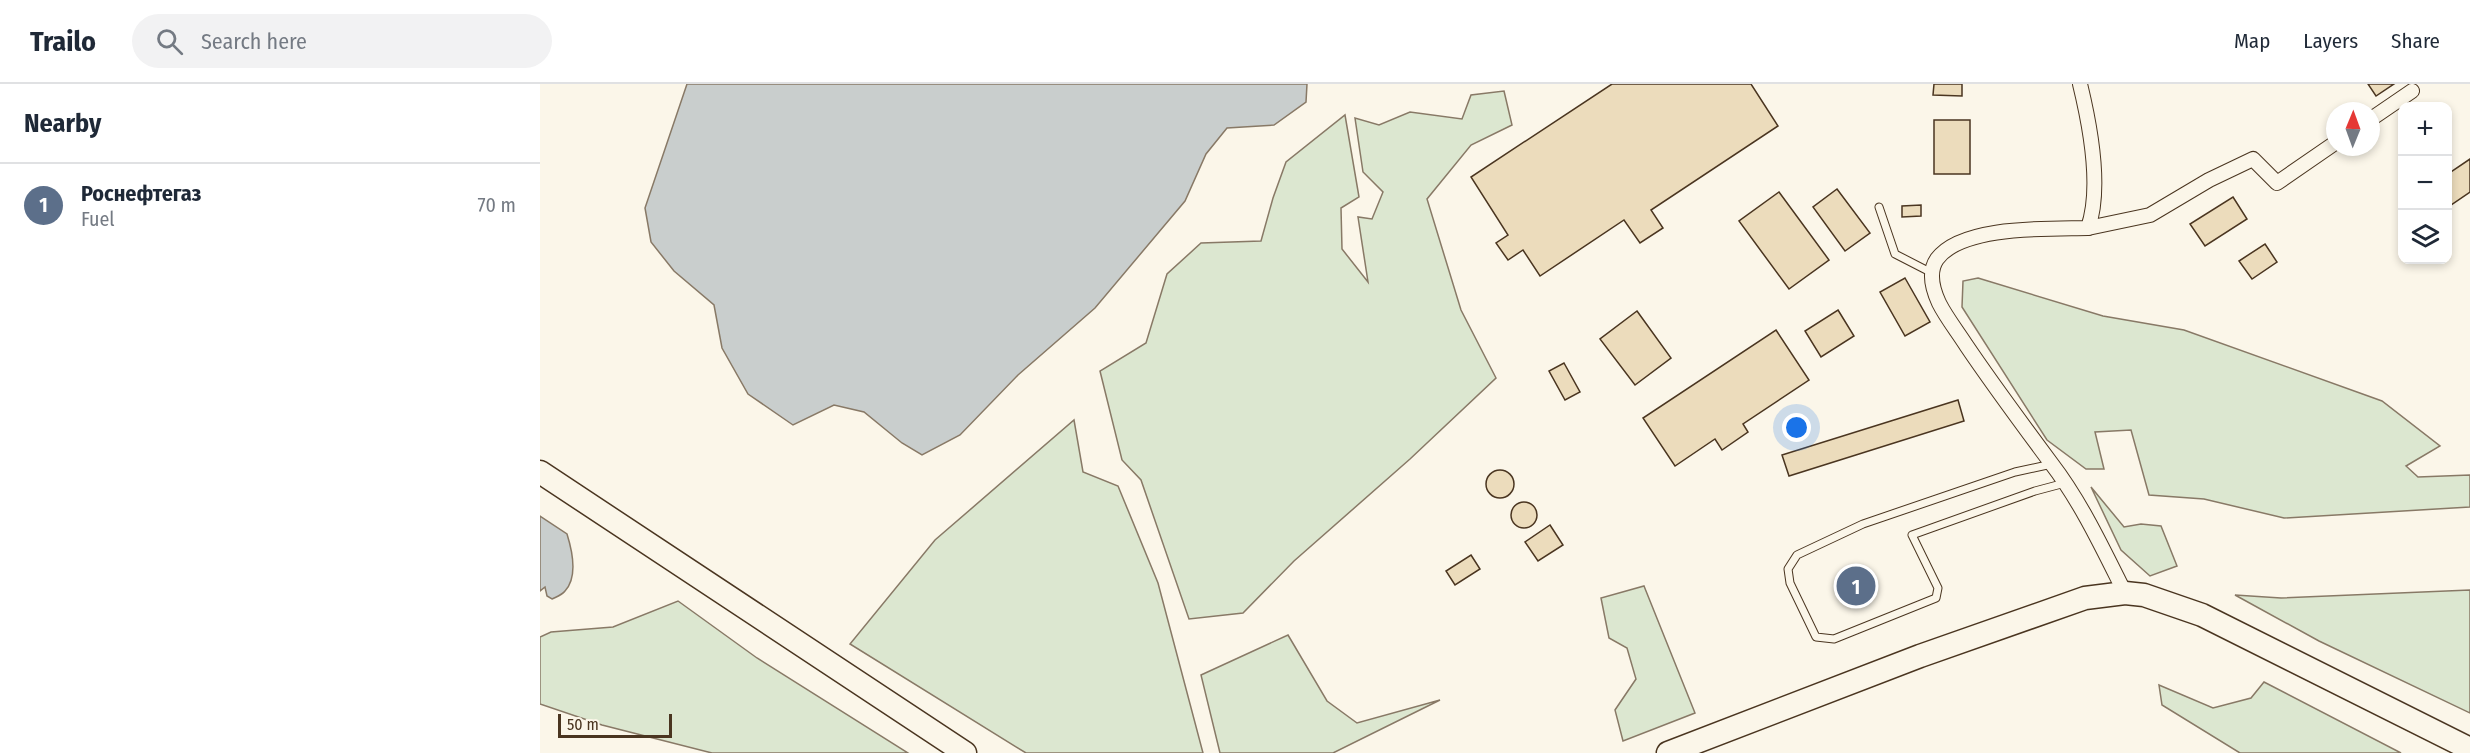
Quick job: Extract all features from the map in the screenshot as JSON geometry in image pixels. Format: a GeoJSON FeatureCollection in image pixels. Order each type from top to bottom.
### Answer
{"type":"FeatureCollection","features":[{"type":"Feature","properties":{"kind":"main road"},"geometry":{"type":"LineString","coordinates":[[540,472],[965,753]]}},
{"type":"Feature","properties":{"kind":"main road"},"geometry":{"type":"LineString","coordinates":[[1668,753],[1920,656],[2085,598],[2124,593],[2144,595],[2202,615],[2470,748]]}},
{"type":"Feature","properties":{"kind":"street"},"geometry":{"type":"LineString","coordinates":[[2080,84],[2096,181],[2093,213],[2088,228]]}},
{"type":"Feature","properties":{"kind":"street"},"geometry":{"type":"LineString","coordinates":[[2380,112],[2412,91]]}},
{"type":"Feature","properties":{"kind":"street"},"geometry":{"type":"LineString","coordinates":[[2124,593],[2104,550],[2065,483],[1995,388],[1940,305],[1933,288],[1932,273],[1936,260],[1951,246],[1973,236],[2088,228],[2150,215],[2209,180],[2253,159],[2277,183],[2326,149]]}},
{"type":"Feature","properties":{"kind":"lane"},"geometry":{"type":"LineString","coordinates":[[1879,207],[1895,254],[1932,273]]}},
{"type":"Feature","properties":{"kind":"lane"},"geometry":{"type":"LineString","coordinates":[[2052,464],[2015,472],[1863,524],[1797,555],[1788,569],[1790,582],[1816,638],[1834,639],[1936,598],[1938,588],[1912,535],[2035,491],[2065,483]]}},
{"type":"Feature","properties":{"kind":"green space"},"geometry":{"type":"Polygon","coordinates":[[[1504,91],[1512,125],[1471,145],[1427,199],[1461,310],[1496,378],[1410,459],[1294,561],[1243,613],[1189,619],[1141,480],[1122,460],[1100,371],[1146,343],[1167,274],[1201,243],[1261,241],[1286,162],[1345,115],[1359,197],[1341,208],[1342,249],[1368,282],[1358,217],[1372,219],[1383,192],[1363,172],[1355,118],[1379,125],[1410,112],[1462,119],[1471,95],[1504,91]]]}},
{"type":"Feature","properties":{"kind":"green space"},"geometry":{"type":"Polygon","coordinates":[[[1978,278],[2103,316],[2184,330],[2382,401],[2440,446],[2406,466],[2418,477],[2470,475],[2470,507],[2284,518],[2204,499],[2149,495],[2131,430],[2095,432],[2104,469],[2086,469],[2047,440],[1962,307],[1963,281],[1978,278]]]}},
{"type":"Feature","properties":{"kind":"green space"},"geometry":{"type":"Polygon","coordinates":[[[1074,420],[1083,472],[1118,486],[1158,583],[1203,753],[1026,753],[850,644],[935,540],[1074,420]]]}},
{"type":"Feature","properties":{"kind":"green space"},"geometry":{"type":"Polygon","coordinates":[[[2091,487],[2124,527],[2141,524],[2161,526],[2177,566],[2150,576],[2121,550],[2091,487]]]}},
{"type":"Feature","properties":{"kind":"green space"},"geometry":{"type":"Polygon","coordinates":[[[1644,586],[1695,713],[1623,741],[1615,710],[1636,679],[1627,648],[1609,638],[1601,598],[1644,586]]]}},
{"type":"Feature","properties":{"kind":"green space"},"geometry":{"type":"Polygon","coordinates":[[[2470,590],[2470,713],[2319,641],[2235,595],[2281,598],[2470,590]]]}},
{"type":"Feature","properties":{"kind":"green space"},"geometry":{"type":"Polygon","coordinates":[[[678,601],[757,658],[908,753],[712,753],[602,725],[540,704],[540,637],[551,632],[613,627],[678,601]]]}},
{"type":"Feature","properties":{"kind":"green space"},"geometry":{"type":"Polygon","coordinates":[[[1288,635],[1327,701],[1357,723],[1440,700],[1333,753],[1220,753],[1201,675],[1288,635]]]}},
{"type":"Feature","properties":{"kind":"green space"},"geometry":{"type":"Polygon","coordinates":[[[2264,682],[2401,753],[2240,753],[2162,705],[2159,685],[2213,708],[2251,698],[2264,682]]]}},
{"type":"Feature","properties":{"kind":"shaded area"},"geometry":{"type":"Polygon","coordinates":[[[687,84],[1307,84],[1306,102],[1274,125],[1227,128],[1206,154],[1185,201],[1095,308],[1018,375],[960,435],[922,455],[902,443],[864,412],[834,405],[793,425],[748,394],[722,348],[714,305],[674,271],[651,242],[645,208],[687,84]]]}},
{"type":"Feature","properties":{"kind":"shaded area"},"geometry":{"type":"Polygon","coordinates":[[[540,516],[567,534],[572,555],[573,571],[569,585],[562,594],[552,599],[547,596],[545,587],[540,591],[540,516]]]}},
{"type":"Feature","properties":{"kind":"building"},"geometry":{"type":"Polygon","coordinates":[[[1612,84],[1751,84],[1778,126],[1651,210],[1663,228],[1640,243],[1624,220],[1540,276],[1523,250],[1508,260],[1496,243],[1508,235],[1471,177],[1612,84]]]}},
{"type":"Feature","properties":{"kind":"building"},"geometry":{"type":"Polygon","coordinates":[[[1934,84],[1962,84],[1962,96],[1933,95],[1934,84]]]}},
{"type":"Feature","properties":{"kind":"building"},"geometry":{"type":"Polygon","coordinates":[[[2368,84],[2394,84],[2376,96],[2368,84]]]}},
{"type":"Feature","properties":{"kind":"building"},"geometry":{"type":"Polygon","coordinates":[[[1934,120],[1970,120],[1970,174],[1934,174],[1934,120]]]}},
{"type":"Feature","properties":{"kind":"building"},"geometry":{"type":"Polygon","coordinates":[[[2470,159],[2470,192],[2452,204],[2452,171],[2470,159]]]}},
{"type":"Feature","properties":{"kind":"building"},"geometry":{"type":"Polygon","coordinates":[[[1837,189],[1870,233],[1845,251],[1813,207],[1837,189]]]}},
{"type":"Feature","properties":{"kind":"building"},"geometry":{"type":"Polygon","coordinates":[[[1779,192],[1829,260],[1789,289],[1739,221],[1779,192]]]}},
{"type":"Feature","properties":{"kind":"building"},"geometry":{"type":"Polygon","coordinates":[[[2233,197],[2247,219],[2205,246],[2190,224],[2233,197]]]}},
{"type":"Feature","properties":{"kind":"building"},"geometry":{"type":"Polygon","coordinates":[[[1921,205],[1921,216],[1902,217],[1902,206],[1921,205]]]}},
{"type":"Feature","properties":{"kind":"building"},"geometry":{"type":"Polygon","coordinates":[[[2265,244],[2277,262],[2252,279],[2239,261],[2265,244]]]}},
{"type":"Feature","properties":{"kind":"building"},"geometry":{"type":"Polygon","coordinates":[[[1905,278],[1930,322],[1905,336],[1880,292],[1905,278]]]}},
{"type":"Feature","properties":{"kind":"building"},"geometry":{"type":"Polygon","coordinates":[[[1838,310],[1854,336],[1821,357],[1805,331],[1838,310]]]}},
{"type":"Feature","properties":{"kind":"building"},"geometry":{"type":"Polygon","coordinates":[[[1637,311],[1671,358],[1635,385],[1600,339],[1637,311]]]}},
{"type":"Feature","properties":{"kind":"building"},"geometry":{"type":"Polygon","coordinates":[[[1776,330],[1809,380],[1743,424],[1748,432],[1722,450],[1715,439],[1675,466],[1643,418],[1776,330]]]}},
{"type":"Feature","properties":{"kind":"building"},"geometry":{"type":"Polygon","coordinates":[[[1564,363],[1580,392],[1565,400],[1549,371],[1564,363]]]}},
{"type":"Feature","properties":{"kind":"building"},"geometry":{"type":"Polygon","coordinates":[[[1958,400],[1964,421],[1789,476],[1782,455],[1958,400]]]}},
{"type":"Feature","properties":{"kind":"building"},"geometry":{"type":"Polygon","coordinates":[[[1500,470],[1510,474],[1514,484],[1510,494],[1500,498],[1490,494],[1486,484],[1490,474],[1500,470]]]}},
{"type":"Feature","properties":{"kind":"building"},"geometry":{"type":"Polygon","coordinates":[[[1524,502],[1534,505],[1537,515],[1534,525],[1524,528],[1514,525],[1511,515],[1514,505],[1524,502]]]}},
{"type":"Feature","properties":{"kind":"building"},"geometry":{"type":"Polygon","coordinates":[[[1550,525],[1563,545],[1538,561],[1525,542],[1550,525]]]}},
{"type":"Feature","properties":{"kind":"building"},"geometry":{"type":"Polygon","coordinates":[[[1471,555],[1480,569],[1455,585],[1446,571],[1471,555]]]}},
{"type":"Feature","properties":{"kind":"place","name":"Роснефтегаз"},"geometry":{"type":"Point","coordinates":[1856,586]}}]}
